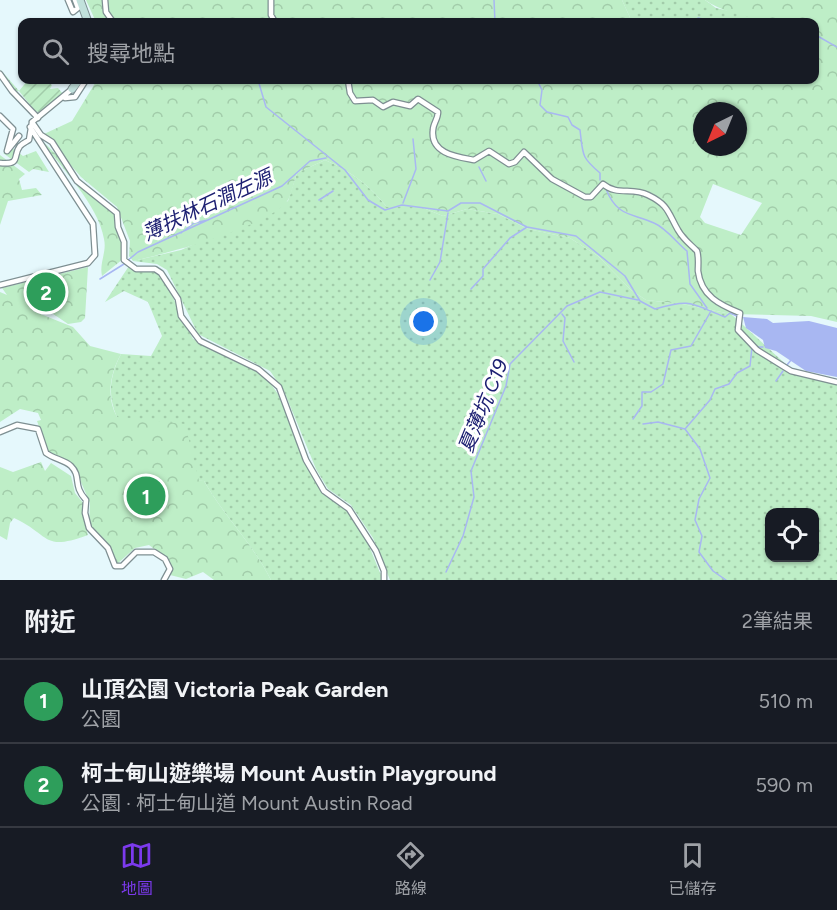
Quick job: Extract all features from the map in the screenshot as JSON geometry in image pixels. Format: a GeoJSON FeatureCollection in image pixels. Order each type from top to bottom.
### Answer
{"type":"FeatureCollection","features":[{"type":"Feature","properties":{"kind":"main road"},"geometry":{"type":"LineString","coordinates":[[80,0],[87,18]]}},
{"type":"Feature","properties":{"kind":"main road"},"geometry":{"type":"LineString","coordinates":[[72,89],[76,84]]}},
{"type":"Feature","properties":{"kind":"street"},"geometry":{"type":"LineString","coordinates":[[68,0],[71,11],[76,11],[75,0]]}},
{"type":"Feature","properties":{"kind":"street"},"geometry":{"type":"LineString","coordinates":[[105,0],[106,12],[110,18]]}},
{"type":"Feature","properties":{"kind":"street"},"geometry":{"type":"LineString","coordinates":[[271,0],[273,18]]}},
{"type":"Feature","properties":{"kind":"street"},"geometry":{"type":"LineString","coordinates":[[0,74],[12,91],[38,118]]}},
{"type":"Feature","properties":{"kind":"street"},"geometry":{"type":"LineString","coordinates":[[64,98],[75,96],[83,84]]}},
{"type":"Feature","properties":{"kind":"street"},"geometry":{"type":"LineString","coordinates":[[349,84],[350,93],[356,101],[372,100],[383,107],[393,102],[410,106],[418,99],[424,100],[438,112],[433,134],[438,146],[446,155],[474,160],[489,151],[509,164],[515,162],[524,152],[552,178],[585,196],[591,196],[603,184],[616,192],[628,191],[649,195],[671,212],[682,237],[697,251],[699,277],[709,296],[741,316],[738,326],[740,333],[753,346],[795,373],[837,382]]}},
{"type":"Feature","properties":{"kind":"street"},"geometry":{"type":"LineString","coordinates":[[0,163],[9,164],[17,159],[20,147],[29,140],[31,125],[72,89]]}},
{"type":"Feature","properties":{"kind":"street"},"geometry":{"type":"LineString","coordinates":[[0,116],[13,129],[7,151],[19,136]]}},
{"type":"Feature","properties":{"kind":"street"},"geometry":{"type":"LineString","coordinates":[[31,125],[52,142],[77,181],[117,213],[118,227],[124,242],[124,260],[130,266],[140,269],[156,269],[162,274],[178,300],[180,315],[200,341],[235,360],[258,369],[279,387],[306,460],[324,491],[349,508],[357,525],[376,551],[384,572],[384,580]]}},
{"type":"Feature","properties":{"kind":"street"},"geometry":{"type":"LineString","coordinates":[[0,285],[88,263],[95,255],[93,224],[31,125]]}},
{"type":"Feature","properties":{"kind":"street"},"geometry":{"type":"LineString","coordinates":[[0,432],[17,425],[38,429],[46,453],[69,464],[76,472],[78,491],[86,500],[85,513],[89,528],[108,548],[115,566],[122,566],[136,552],[154,552],[168,564],[170,569],[164,580]]}},
{"type":"Feature","properties":{"kind":"green space"},"geometry":{"type":"Polygon","coordinates":[[[86,0],[622,0],[630,18],[94,18],[86,0]]]}},
{"type":"Feature","properties":{"kind":"green space"},"geometry":{"type":"Polygon","coordinates":[[[622,0],[705,0],[716,8],[762,18],[630,18],[622,0]]]}},
{"type":"Feature","properties":{"kind":"green space"},"geometry":{"type":"Polygon","coordinates":[[[705,0],[837,0],[837,322],[811,316],[731,314],[682,304],[646,300],[631,290],[598,256],[570,238],[528,229],[498,214],[467,209],[443,216],[421,207],[387,207],[359,180],[325,160],[297,173],[288,200],[278,210],[261,220],[216,238],[133,261],[129,256],[130,241],[117,207],[81,177],[44,134],[72,121],[95,84],[819,84],[819,18],[758,18],[743,15],[705,0]],[[713,184],[700,217],[705,223],[741,235],[762,203],[713,184]]]}},
{"type":"Feature","properties":{"kind":"green space"},"geometry":{"type":"Polygon","coordinates":[[[0,69],[19,91],[14,92],[0,69]]]}},
{"type":"Feature","properties":{"kind":"green space"},"geometry":{"type":"Polygon","coordinates":[[[25,84],[51,84],[50,89],[58,88],[63,94],[42,113],[35,111],[19,91],[25,84]]]}},
{"type":"Feature","properties":{"kind":"green space"},"geometry":{"type":"Polygon","coordinates":[[[41,140],[107,206],[119,222],[122,232],[123,259],[102,276],[101,267],[105,244],[100,226],[87,200],[41,140]]]}},
{"type":"Feature","properties":{"kind":"green space"},"geometry":{"type":"Polygon","coordinates":[[[14,149],[23,156],[36,151],[49,172],[33,169],[29,172],[3,153],[14,149]]]}},
{"type":"Feature","properties":{"kind":"green space"},"geometry":{"type":"Polygon","coordinates":[[[0,155],[25,174],[19,179],[22,190],[36,188],[42,195],[8,201],[0,225],[0,155]]]}},
{"type":"Feature","properties":{"kind":"green space"},"geometry":{"type":"Polygon","coordinates":[[[325,160],[359,180],[387,207],[421,207],[443,216],[467,209],[498,214],[528,229],[570,238],[598,256],[631,290],[646,300],[682,304],[731,314],[791,369],[822,377],[837,384],[837,580],[390,580],[373,538],[351,505],[328,489],[316,469],[284,391],[270,371],[198,334],[167,270],[157,264],[133,261],[181,250],[288,201],[297,173],[325,160]]]}},
{"type":"Feature","properties":{"kind":"green space"},"geometry":{"type":"Polygon","coordinates":[[[129,266],[132,269],[155,270],[162,275],[193,339],[265,376],[278,394],[310,472],[323,494],[346,510],[367,541],[383,580],[271,580],[256,554],[204,481],[170,480],[131,438],[114,409],[111,392],[113,374],[121,354],[151,356],[162,336],[148,302],[124,291],[105,302],[129,266]]]}},
{"type":"Feature","properties":{"kind":"green space"},"geometry":{"type":"Polygon","coordinates":[[[88,267],[85,318],[81,322],[68,324],[46,309],[33,311],[73,327],[90,346],[121,354],[114,369],[111,386],[111,402],[117,417],[185,424],[199,481],[204,481],[256,554],[271,580],[214,580],[203,572],[186,579],[170,575],[169,560],[149,545],[135,548],[117,564],[106,541],[89,524],[90,503],[74,466],[49,453],[37,421],[41,420],[38,413],[20,409],[0,422],[0,292],[7,295],[2,288],[88,267]]]}},
{"type":"Feature","properties":{"kind":"green space"},"geometry":{"type":"Polygon","coordinates":[[[41,462],[45,471],[51,463],[71,476],[75,493],[84,504],[82,513],[88,535],[73,540],[54,542],[14,518],[10,523],[7,540],[0,536],[0,467],[13,472],[41,462]]]}},
{"type":"Feature","properties":{"kind":"water"},"geometry":{"type":"Polygon","coordinates":[[[743,317],[767,319],[773,323],[809,321],[837,328],[837,377],[806,371],[776,351],[765,348],[763,340],[746,328],[743,317]]]}},
{"type":"Feature","properties":{"kind":"waterway"},"geometry":{"type":"LineString","coordinates":[[494,0],[495,18]]}},
{"type":"Feature","properties":{"kind":"waterway"},"geometry":{"type":"LineString","coordinates":[[819,37],[837,47]]}},
{"type":"Feature","properties":{"kind":"waterway"},"geometry":{"type":"LineString","coordinates":[[259,84],[266,107],[345,170],[368,200],[385,210],[402,205],[448,211],[461,203],[480,203],[527,227],[576,236],[625,276],[640,301],[655,309],[685,303],[725,317],[730,313],[737,316]]}},
{"type":"Feature","properties":{"kind":"waterway"},"geometry":{"type":"LineString","coordinates":[[539,84],[542,90],[540,105],[547,112],[568,117],[572,125],[580,130],[584,155],[600,173],[600,180]]}},
{"type":"Feature","properties":{"kind":"waterway"},"geometry":{"type":"LineString","coordinates":[[403,203],[416,169],[413,139]]}},
{"type":"Feature","properties":{"kind":"waterway","name":"薄扶林石澗左源"},"geometry":{"type":"LineString","coordinates":[[127,261],[138,252],[282,186],[310,161],[326,158]]}},
{"type":"Feature","properties":{"kind":"waterway"},"geometry":{"type":"LineString","coordinates":[[479,167],[486,181]]}},
{"type":"Feature","properties":{"kind":"waterway"},"geometry":{"type":"LineString","coordinates":[[606,189],[610,198],[620,209],[658,225],[687,251],[690,284],[707,308]]}},
{"type":"Feature","properties":{"kind":"waterway"},"geometry":{"type":"LineString","coordinates":[[319,200],[333,191]]}},
{"type":"Feature","properties":{"kind":"waterway"},"geometry":{"type":"LineString","coordinates":[[430,280],[440,262],[448,213]]}},
{"type":"Feature","properties":{"kind":"waterway","name":"薄扶林石澗左源"},"geometry":{"type":"LineString","coordinates":[[181,233],[194,223],[208,220]]}},
{"type":"Feature","properties":{"kind":"waterway"},"geometry":{"type":"LineString","coordinates":[[471,289],[483,276],[483,269],[510,238],[527,227]]}},
{"type":"Feature","properties":{"kind":"waterway","name":"薄扶林石澗左源"},"geometry":{"type":"LineString","coordinates":[[100,279],[124,264]]}},
{"type":"Feature","properties":{"kind":"waterway","name":"夏薄坑 C19"},"geometry":{"type":"LineString","coordinates":[[446,572],[463,536],[474,497],[471,471],[506,386],[510,364],[567,306],[600,292],[638,300]]}},
{"type":"Feature","properties":{"kind":"waterway"},"geometry":{"type":"LineString","coordinates":[[633,419],[642,406],[642,392],[651,392],[663,384],[671,350],[691,346],[711,311]]}},
{"type":"Feature","properties":{"kind":"waterway"},"geometry":{"type":"LineString","coordinates":[[562,314],[565,318],[563,341],[574,362]]}},
{"type":"Feature","properties":{"kind":"waterway"},"geometry":{"type":"LineString","coordinates":[[726,580],[713,571],[699,552],[702,536],[695,520],[699,499],[710,478],[700,449],[685,429],[710,400],[715,389],[729,384],[737,373],[750,366],[752,347],[763,347]]}},
{"type":"Feature","properties":{"kind":"waterway"},"geometry":{"type":"LineString","coordinates":[[787,365],[791,360]]}},
{"type":"Feature","properties":{"kind":"waterway"},"geometry":{"type":"LineString","coordinates":[[776,381],[783,371]]}},
{"type":"Feature","properties":{"kind":"waterway"},"geometry":{"type":"LineString","coordinates":[[643,424],[658,422],[685,429]]}},
{"type":"Feature","properties":{"kind":"place","name":"柯士甸山遊樂場 Mount Austin Playground"},"geometry":{"type":"Point","coordinates":[46,292]}},
{"type":"Feature","properties":{"kind":"place","name":"山頂公園 Victoria Peak Garden"},"geometry":{"type":"Point","coordinates":[146,496]}}]}
